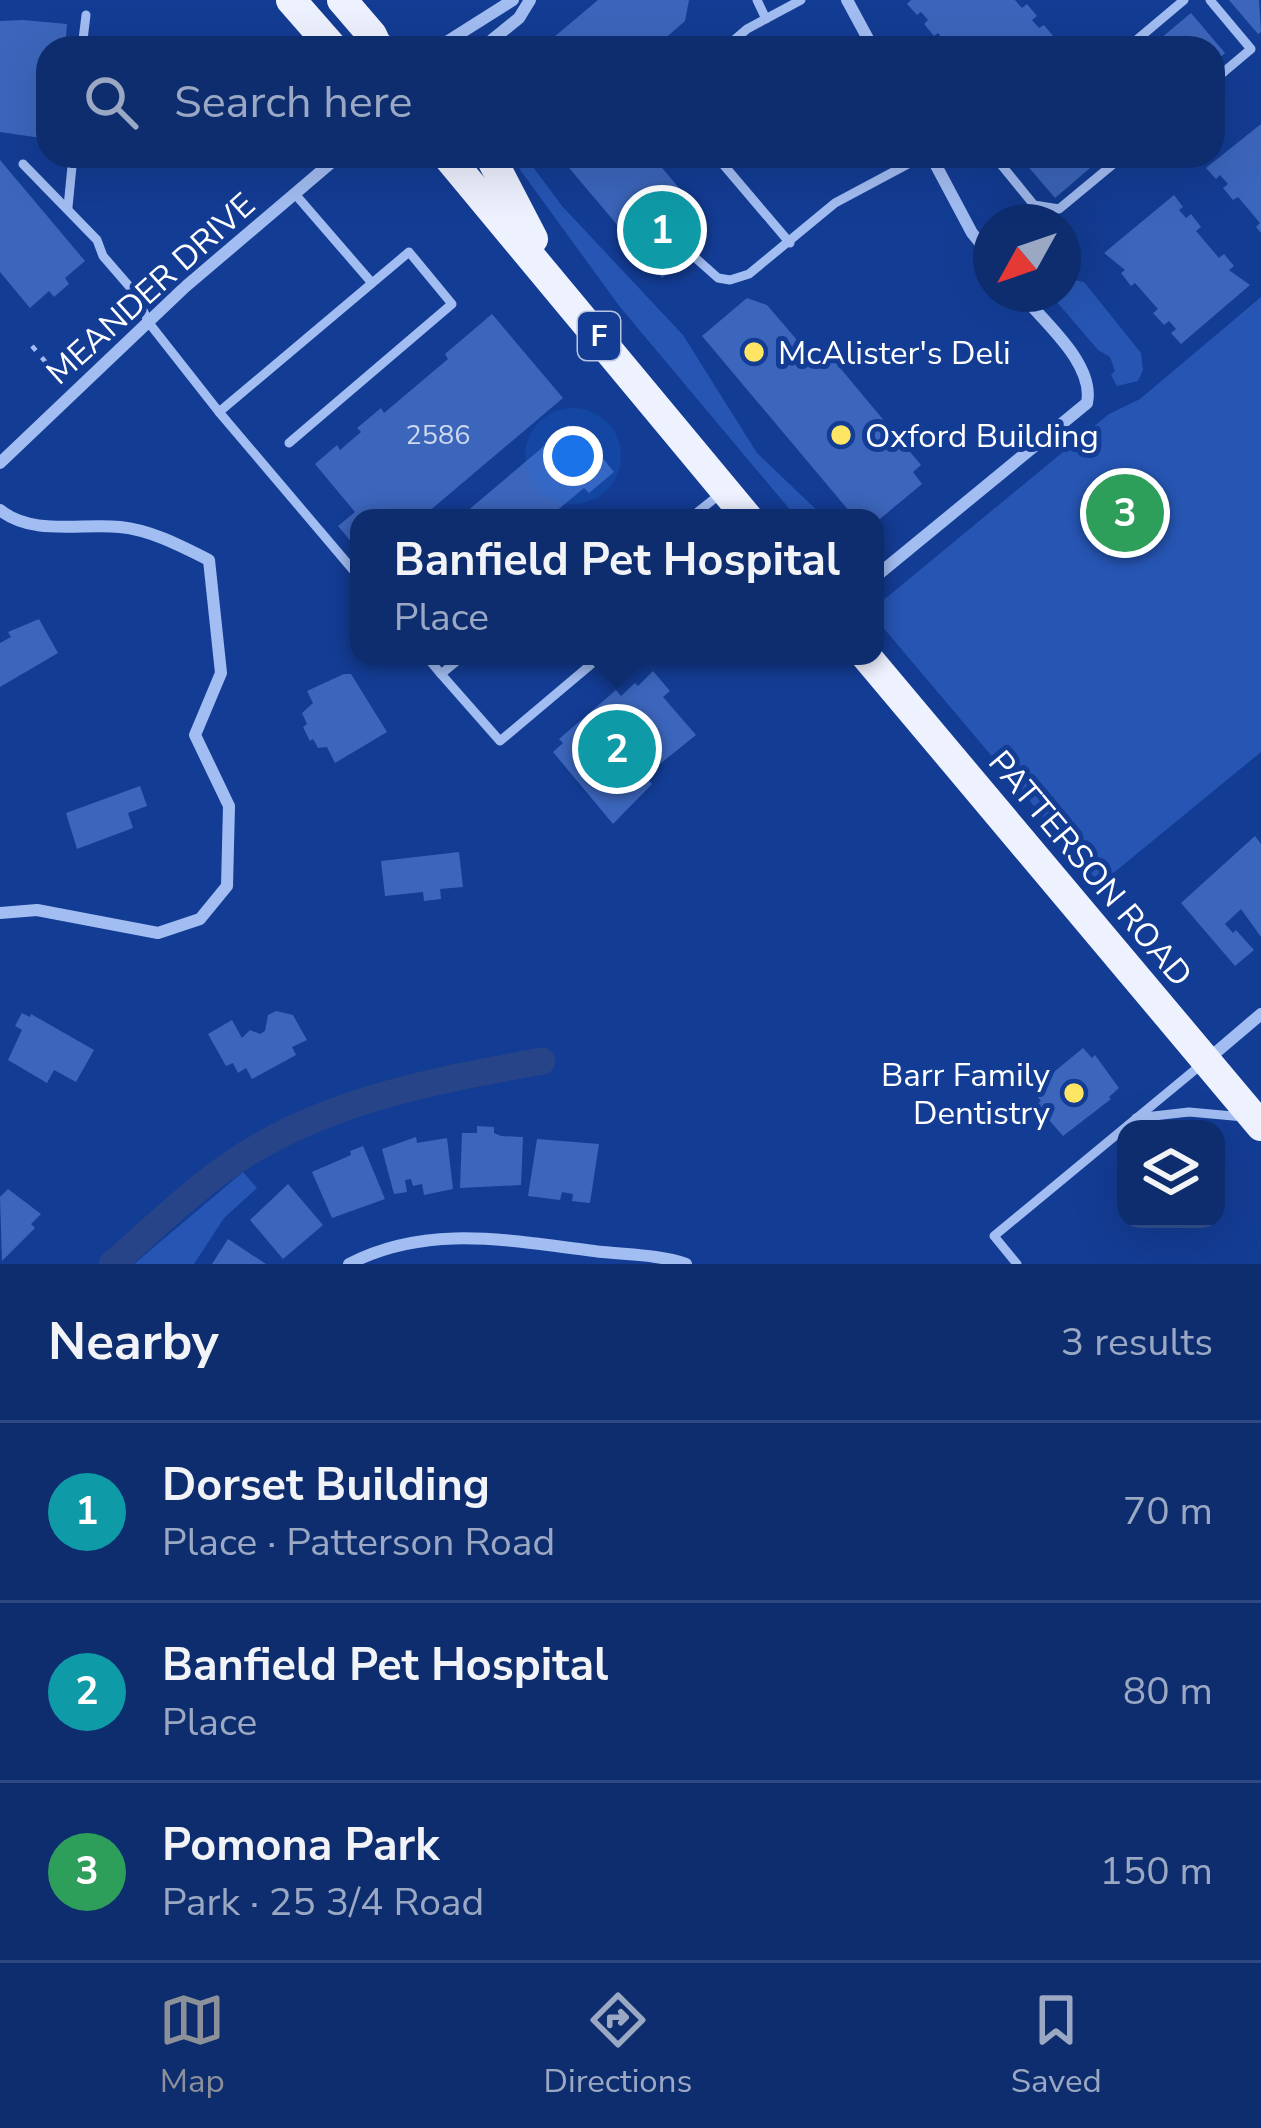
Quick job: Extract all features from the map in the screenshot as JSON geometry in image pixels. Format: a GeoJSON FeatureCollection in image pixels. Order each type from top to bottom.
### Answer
{"type":"FeatureCollection","features":[{"type":"Feature","properties":{"kind":"main road"},"geometry":{"type":"LineString","coordinates":[[291,0],[322,36]]}},
{"type":"Feature","properties":{"kind":"main road"},"geometry":{"type":"LineString","coordinates":[[342,0],[371,36]]}},
{"type":"Feature","properties":{"kind":"main road","name":"F"},"geometry":{"type":"LineString","coordinates":[[457,168],[740,509]]}},
{"type":"Feature","properties":{"kind":"main road"},"geometry":{"type":"LineString","coordinates":[[496,168],[561,292]]}},
{"type":"Feature","properties":{"kind":"main road","name":"PATTERSON ROAD"},"geometry":{"type":"LineString","coordinates":[[874,665],[1258,1122]]}},
{"type":"Feature","properties":{"kind":"street"},"geometry":{"type":"LineString","coordinates":[[455,36],[513,0]]}},
{"type":"Feature","properties":{"kind":"street"},"geometry":{"type":"LineString","coordinates":[[497,36],[519,18],[530,0]]}},
{"type":"Feature","properties":{"kind":"street"},"geometry":{"type":"LineString","coordinates":[[847,0],[866,36]]}},
{"type":"Feature","properties":{"kind":"street","name":"MEANDER DRIVE"},"geometry":{"type":"LineString","coordinates":[[0,463],[185,286],[325,168]]}},
{"type":"Feature","properties":{"kind":"street"},"geometry":{"type":"LineString","coordinates":[[934,168],[973,234]]}},
{"type":"Feature","properties":{"kind":"street"},"geometry":{"type":"LineString","coordinates":[[884,570],[1087,404],[1090,390],[1084,372],[1036,312]]}},
{"type":"Feature","properties":{"kind":"street"},"geometry":{"type":"LineString","coordinates":[[0,511],[21,524],[123,527],[171,541],[209,560],[221,673],[195,736],[229,806],[227,886],[200,920],[158,933],[37,910],[0,913]]}},
{"type":"Feature","properties":{"kind":"street"},"geometry":{"type":"LineString","coordinates":[[1206,1060],[1261,1014]]}},
{"type":"Feature","properties":{"kind":"street"},"geometry":{"type":"LineString","coordinates":[[349,1264],[380,1248],[418,1239],[468,1237],[680,1263]]}},
{"type":"Feature","properties":{"kind":"lane"},"geometry":{"type":"LineString","coordinates":[[757,0],[766,19]]}},
{"type":"Feature","properties":{"kind":"lane"},"geometry":{"type":"LineString","coordinates":[[742,36],[801,0]]}},
{"type":"Feature","properties":{"kind":"lane"},"geometry":{"type":"LineString","coordinates":[[1141,36],[1184,0]]}},
{"type":"Feature","properties":{"kind":"lane"},"geometry":{"type":"LineString","coordinates":[[1210,0],[1251,49],[1225,71]]}},
{"type":"Feature","properties":{"kind":"lane"},"geometry":{"type":"LineString","coordinates":[[83,36],[86,14]]}},
{"type":"Feature","properties":{"kind":"lane"},"geometry":{"type":"LineString","coordinates":[[23,164],[68,207],[219,412],[350,566]]}},
{"type":"Feature","properties":{"kind":"lane"},"geometry":{"type":"LineString","coordinates":[[68,207],[72,168]]}},
{"type":"Feature","properties":{"kind":"lane"},"geometry":{"type":"LineString","coordinates":[[726,168],[790,243]]}},
{"type":"Feature","properties":{"kind":"lane"},"geometry":{"type":"LineString","coordinates":[[692,254],[707,271],[730,280],[749,274],[845,198],[904,168]]}},
{"type":"Feature","properties":{"kind":"lane"},"geometry":{"type":"LineString","coordinates":[[1005,168],[1034,206],[1059,209],[1109,168]]}},
{"type":"Feature","properties":{"kind":"lane"},"geometry":{"type":"LineString","coordinates":[[295,194],[372,283]]}},
{"type":"Feature","properties":{"kind":"lane"},"geometry":{"type":"LineString","coordinates":[[219,412],[409,252],[452,304],[289,443]]}},
{"type":"Feature","properties":{"kind":"lane"},"geometry":{"type":"LineString","coordinates":[[702,509],[725,491]]}},
{"type":"Feature","properties":{"kind":"lane"},"geometry":{"type":"LineString","coordinates":[[434,665],[500,741],[590,665]]}},
{"type":"Feature","properties":{"kind":"lane"},"geometry":{"type":"LineString","coordinates":[[441,674],[452,665]]}},
{"type":"Feature","properties":{"kind":"lane"},"geometry":{"type":"LineString","coordinates":[[1017,1264],[994,1237],[1206,1060]]}},
{"type":"Feature","properties":{"kind":"lane"},"geometry":{"type":"LineString","coordinates":[[1136,1118],[1189,1112],[1258,1122]]}},
{"type":"Feature","properties":{"kind":"path"},"geometry":{"type":"LineString","coordinates":[[32,346],[49,366]]}},
{"type":"Feature","properties":{"kind":"shaded area"},"geometry":{"type":"Polygon","coordinates":[[[519,168],[534,168],[562,206],[683,335],[757,453],[816,509],[789,509],[620,307],[519,168]]]}},
{"type":"Feature","properties":{"kind":"shaded area"},"geometry":{"type":"Polygon","coordinates":[[[1081,281],[1141,353],[1143,370],[1138,381],[1117,386],[1110,357],[1065,312],[1081,312],[1081,281]]]}},
{"type":"Feature","properties":{"kind":"shaded area"},"geometry":{"type":"Polygon","coordinates":[[[1261,297],[1261,752],[1100,884],[884,629],[884,600],[1109,414],[1140,399],[1261,297]]]}},
{"type":"Feature","properties":{"kind":"shaded area"},"geometry":{"type":"Polygon","coordinates":[[[243,1172],[257,1188],[224,1218],[194,1264],[134,1264],[243,1172]]]}},
{"type":"Feature","properties":{"kind":"building"},"geometry":{"type":"Polygon","coordinates":[[[598,0],[689,0],[685,21],[668,36],[555,36],[598,0]]]}},
{"type":"Feature","properties":{"kind":"building"},"geometry":{"type":"Polygon","coordinates":[[[911,0],[1015,0],[1022,8],[1027,4],[1037,16],[1032,20],[1053,36],[934,36],[924,24],[928,20],[907,4],[911,0]]]}},
{"type":"Feature","properties":{"kind":"building"},"geometry":{"type":"Polygon","coordinates":[[[1229,0],[1259,0],[1261,32],[1258,34],[1229,0]]]}},
{"type":"Feature","properties":{"kind":"building"},"geometry":{"type":"Polygon","coordinates":[[[1191,13],[1211,36],[1163,36],[1191,13]]]}},
{"type":"Feature","properties":{"kind":"building"},"geometry":{"type":"Polygon","coordinates":[[[0,21],[67,24],[66,36],[36,36],[36,137],[0,132],[0,21]]]}},
{"type":"Feature","properties":{"kind":"building"},"geometry":{"type":"Polygon","coordinates":[[[1261,124],[1261,233],[1256,227],[1260,223],[1238,197],[1233,200],[1223,188],[1228,184],[1206,168],[1225,168],[1225,153],[1261,124]]]}},
{"type":"Feature","properties":{"kind":"building"},"geometry":{"type":"Polygon","coordinates":[[[0,160],[85,261],[65,278],[69,284],[54,297],[49,291],[30,308],[0,272],[0,160]]]}},
{"type":"Feature","properties":{"kind":"building"},"geometry":{"type":"Polygon","coordinates":[[[569,168],[662,168],[702,215],[703,245],[662,278],[569,168]]]}},
{"type":"Feature","properties":{"kind":"building"},"geometry":{"type":"Polygon","coordinates":[[[1029,168],[1090,168],[1055,198],[1029,168]]]}},
{"type":"Feature","properties":{"kind":"building"},"geometry":{"type":"Polygon","coordinates":[[[1174,195],[1183,207],[1179,210],[1186,218],[1191,214],[1201,227],[1196,231],[1219,258],[1224,254],[1234,266],[1229,270],[1250,285],[1181,344],[1171,333],[1176,329],[1169,321],[1164,325],[1153,313],[1158,309],[1104,253],[1174,195]]]}},
{"type":"Feature","properties":{"kind":"building","name":"Oxford Building"},"geometry":{"type":"Polygon","coordinates":[[[747,298],[767,305],[815,361],[826,351],[921,465],[913,472],[922,484],[884,516],[884,509],[847,509],[702,336],[747,298]]]}},
{"type":"Feature","properties":{"kind":"building"},"geometry":{"type":"Polygon","coordinates":[[[492,314],[563,398],[432,509],[352,509],[315,464],[337,445],[340,450],[361,432],[357,428],[381,408],[384,413],[448,359],[445,354],[492,314]]]}},
{"type":"Feature","properties":{"kind":"building"},"geometry":{"type":"Polygon","coordinates":[[[569,425],[614,472],[559,509],[470,509],[569,425]]]}},
{"type":"Feature","properties":{"kind":"building"},"geometry":{"type":"Polygon","coordinates":[[[350,516],[350,540],[338,526],[350,516]]]}},
{"type":"Feature","properties":{"kind":"building"},"geometry":{"type":"Polygon","coordinates":[[[39,619],[58,653],[0,687],[0,643],[11,637],[8,632],[39,619]]]}},
{"type":"Feature","properties":{"kind":"building"},"geometry":{"type":"Polygon","coordinates":[[[653,671],[670,691],[663,697],[696,735],[645,776],[652,784],[613,824],[553,752],[563,743],[559,739],[616,690],[621,696],[653,671]]]}},
{"type":"Feature","properties":{"kind":"building"},"geometry":{"type":"Polygon","coordinates":[[[351,674],[387,732],[335,763],[327,747],[318,748],[310,741],[302,713],[313,703],[307,691],[351,674]]]}},
{"type":"Feature","properties":{"kind":"building"},"geometry":{"type":"Polygon","coordinates":[[[140,786],[147,806],[128,813],[133,828],[77,849],[66,813],[140,786]]]}},
{"type":"Feature","properties":{"kind":"building"},"geometry":{"type":"Polygon","coordinates":[[[1255,836],[1261,844],[1261,937],[1241,909],[1225,924],[1254,950],[1235,966],[1181,903],[1255,836]]]}},
{"type":"Feature","properties":{"kind":"building"},"geometry":{"type":"Polygon","coordinates":[[[459,852],[463,887],[440,889],[441,899],[424,901],[423,892],[385,896],[381,861],[459,852]]]}},
{"type":"Feature","properties":{"kind":"building"},"geometry":{"type":"Polygon","coordinates":[[[276,1011],[293,1015],[307,1040],[292,1047],[296,1055],[252,1079],[246,1068],[238,1073],[233,1063],[226,1066],[208,1034],[232,1020],[242,1038],[250,1030],[260,1034],[268,1015],[276,1011]]]}},
{"type":"Feature","properties":{"kind":"building"},"geometry":{"type":"Polygon","coordinates":[[[22,1013],[94,1050],[76,1082],[54,1070],[47,1083],[8,1060],[22,1030],[15,1026],[22,1013]]]}},
{"type":"Feature","properties":{"kind":"building","name":"Barr Family Dentistry"},"geometry":{"type":"Polygon","coordinates":[[[1083,1048],[1092,1058],[1095,1055],[1119,1088],[1063,1136],[1036,1105],[1041,1101],[1032,1090],[1083,1048]]]}},
{"type":"Feature","properties":{"kind":"building"},"geometry":{"type":"Polygon","coordinates":[[[477,1126],[494,1127],[494,1133],[501,1136],[523,1137],[521,1185],[460,1188],[462,1133],[477,1133],[477,1126]]]}},
{"type":"Feature","properties":{"kind":"building"},"geometry":{"type":"Polygon","coordinates":[[[416,1137],[417,1143],[447,1138],[453,1189],[424,1195],[422,1184],[413,1186],[411,1179],[405,1180],[407,1192],[394,1194],[382,1149],[416,1137]]]}},
{"type":"Feature","properties":{"kind":"building"},"geometry":{"type":"Polygon","coordinates":[[[537,1139],[599,1144],[590,1203],[572,1201],[573,1194],[562,1192],[560,1200],[528,1196],[537,1139]]]}},
{"type":"Feature","properties":{"kind":"building"},"geometry":{"type":"Polygon","coordinates":[[[363,1146],[385,1199],[332,1218],[312,1172],[363,1146]]]}},
{"type":"Feature","properties":{"kind":"building"},"geometry":{"type":"Polygon","coordinates":[[[288,1184],[323,1225],[283,1259],[250,1220],[288,1184]]]}},
{"type":"Feature","properties":{"kind":"building"},"geometry":{"type":"Polygon","coordinates":[[[8,1189],[41,1214],[31,1224],[35,1228],[2,1261],[0,1197],[8,1189]]]}},
{"type":"Feature","properties":{"kind":"building"},"geometry":{"type":"Polygon","coordinates":[[[228,1239],[266,1264],[212,1264],[228,1239]]]}},
{"type":"Feature","properties":{"kind":"waterway"},"geometry":{"type":"LineString","coordinates":[[112,1264],[209,1180],[297,1127],[376,1097],[542,1061]]}},
{"type":"Feature","properties":{"kind":"place","name":"Dorset Building"},"geometry":{"type":"Point","coordinates":[662,230]}},
{"type":"Feature","properties":{"kind":"place","name":"McAlister's Deli"},"geometry":{"type":"Point","coordinates":[754,352]}},
{"type":"Feature","properties":{"kind":"place","name":"Oxford Building"},"geometry":{"type":"Point","coordinates":[841,435]}},
{"type":"Feature","properties":{"kind":"place","name":"Pomona Park"},"geometry":{"type":"Point","coordinates":[1125,513]}},
{"type":"Feature","properties":{"kind":"place","name":"Banfield Pet Hospital"},"geometry":{"type":"Point","coordinates":[617,749]}},
{"type":"Feature","properties":{"kind":"place","name":"Barr Family Dentistry"},"geometry":{"type":"Point","coordinates":[1074,1093]}}]}
